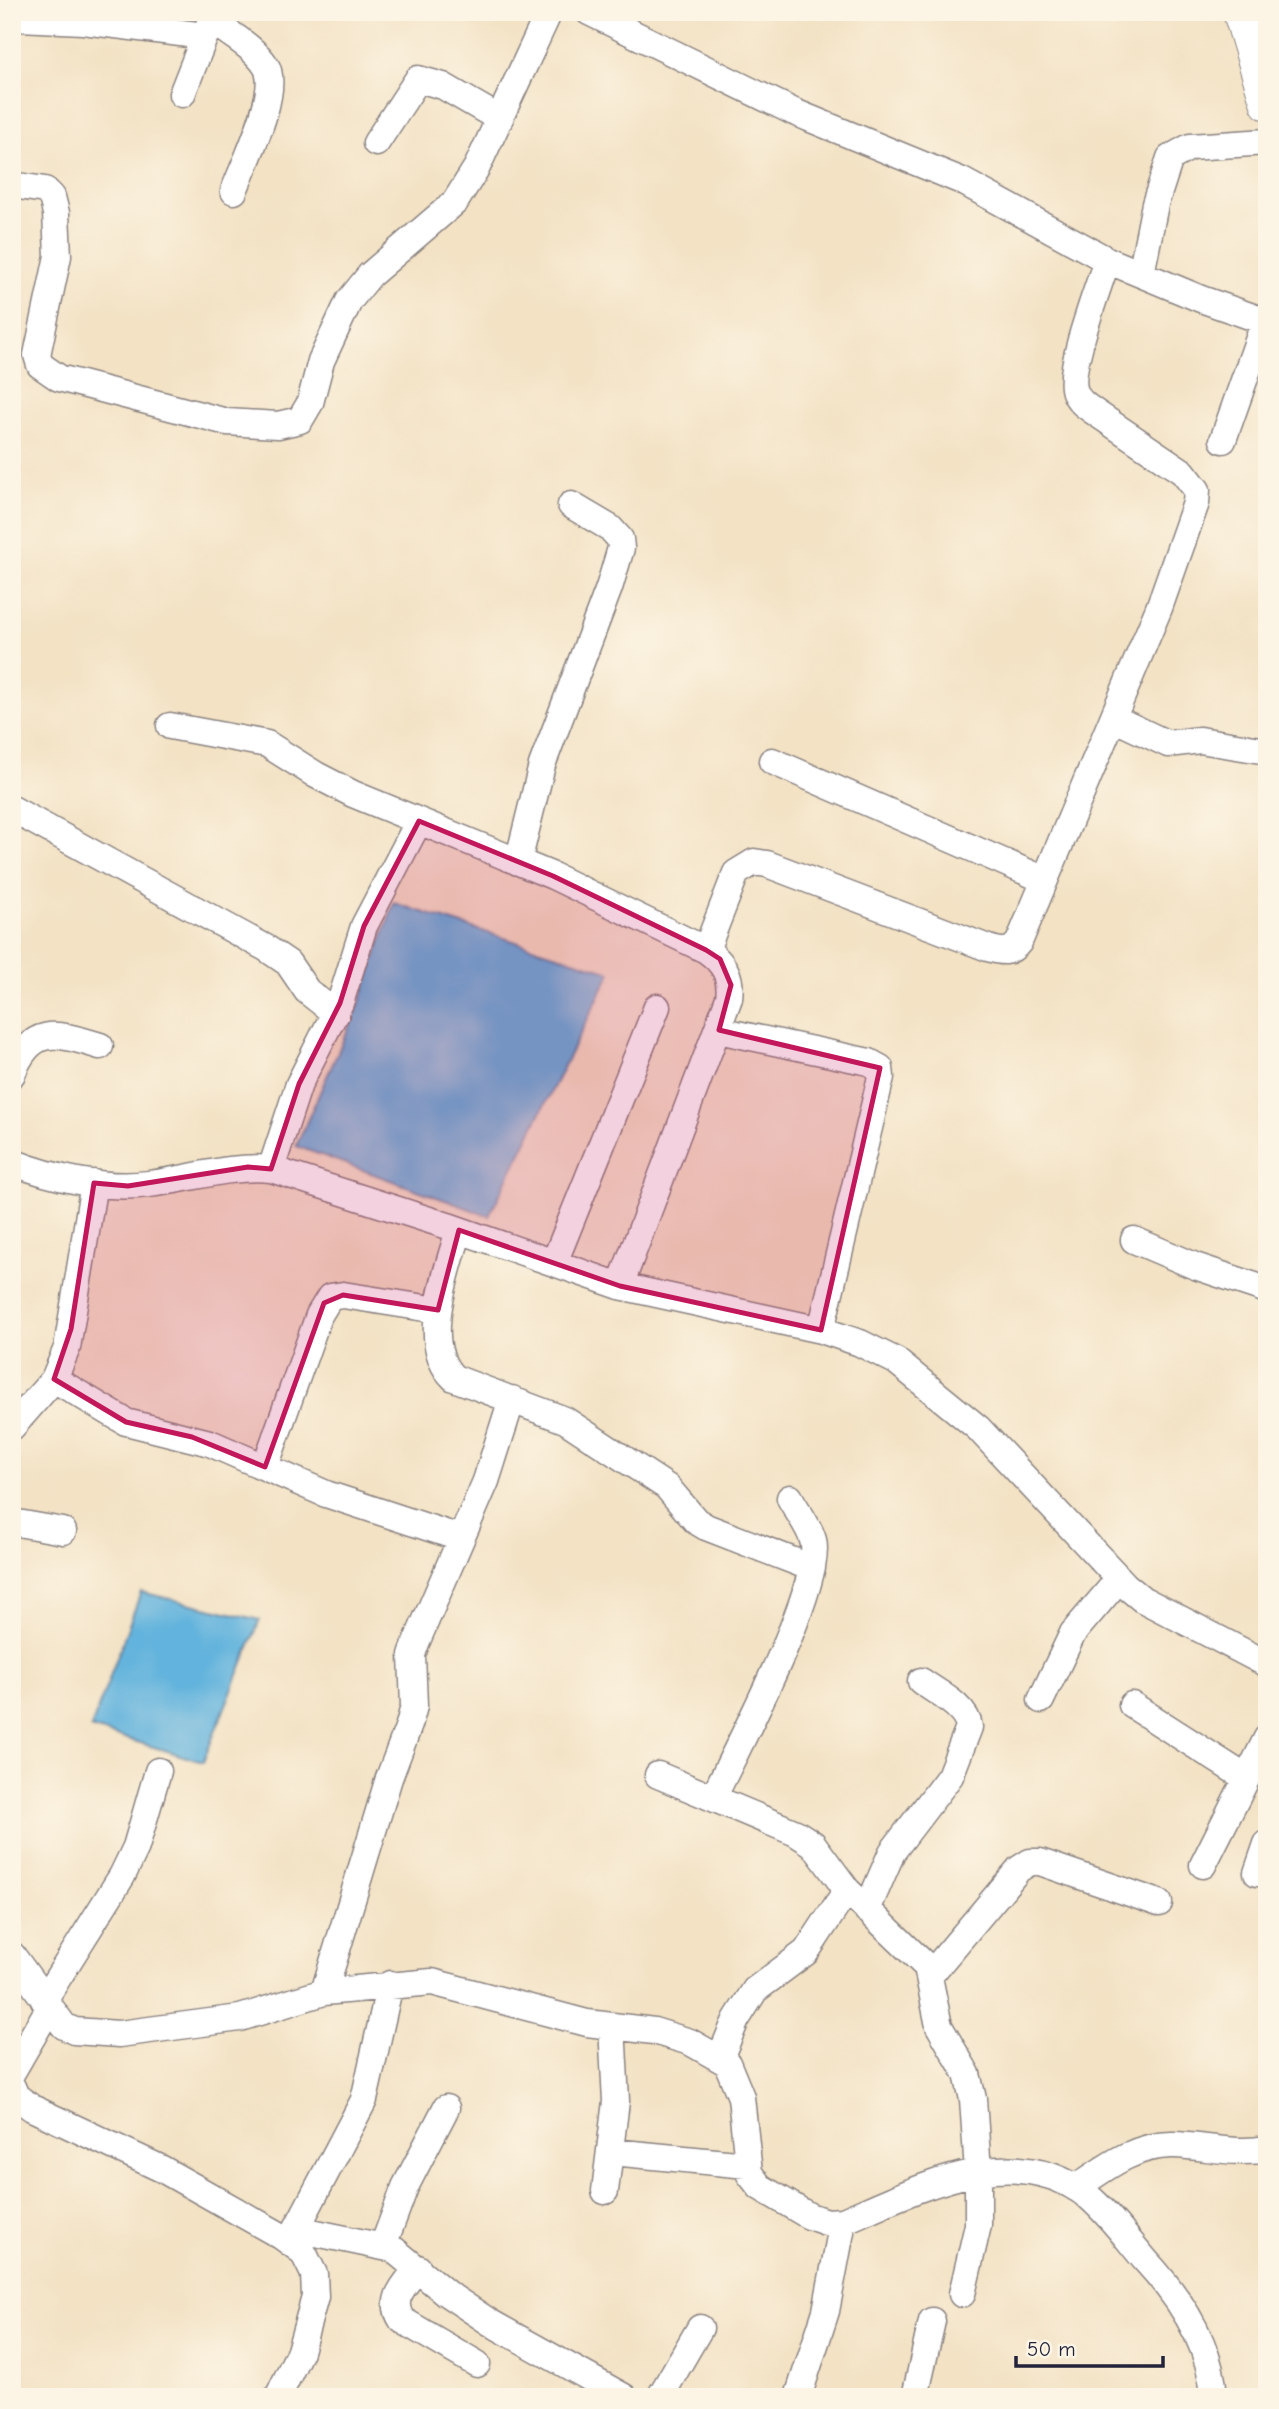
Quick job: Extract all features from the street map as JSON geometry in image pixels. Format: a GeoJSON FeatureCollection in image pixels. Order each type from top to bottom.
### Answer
{"type":"FeatureCollection","features":[{"type":"Feature","properties":{"kind":"main road"},"geometry":{"type":"LineString","coordinates":[[1239,12],[1267,104]]}},
{"type":"Feature","properties":{"kind":"street"},"geometry":{"type":"LineString","coordinates":[[12,185],[46,190],[52,197],[56,213],[58,256],[37,345],[40,365],[48,372],[227,422],[291,424],[306,412],[321,361],[359,286],[455,202],[500,119],[549,12]]}},
{"type":"Feature","properties":{"kind":"street"},"geometry":{"type":"LineString","coordinates":[[589,12],[794,112],[962,181],[1107,260],[1266,322],[1223,440]]}},
{"type":"Feature","properties":{"kind":"street"},"geometry":{"type":"LineString","coordinates":[[12,21],[210,23],[261,60],[270,76],[267,102],[234,191]]}},
{"type":"Feature","properties":{"kind":"street"},"geometry":{"type":"LineString","coordinates":[[182,94],[210,23]]}},
{"type":"Feature","properties":{"kind":"street"},"geometry":{"type":"LineString","coordinates":[[376,143],[418,79],[443,86],[500,119]]}},
{"type":"Feature","properties":{"kind":"street"},"geometry":{"type":"LineString","coordinates":[[1141,274],[1155,204],[1170,158],[1190,147],[1267,142]]}},
{"type":"Feature","properties":{"kind":"street"},"geometry":{"type":"LineString","coordinates":[[706,950],[736,873],[754,862],[767,864],[1003,953],[1014,949],[1019,942],[1159,608],[1196,503],[1197,490],[1183,472],[1093,411],[1080,401],[1074,390],[1076,359],[1107,260]]}},
{"type":"Feature","properties":{"kind":"street"},"geometry":{"type":"LineString","coordinates":[[518,862],[542,765],[609,588],[621,548],[620,538],[610,528],[571,505]]}},
{"type":"Feature","properties":{"kind":"street"},"geometry":{"type":"LineString","coordinates":[[1113,718],[1168,744],[1200,740],[1267,751]]}},
{"type":"Feature","properties":{"kind":"street"},"geometry":{"type":"LineString","coordinates":[[170,726],[267,744],[324,779],[518,862],[720,959],[731,985],[718,1030],[620,1286]]}},
{"type":"Feature","properties":{"kind":"street"},"geometry":{"type":"LineString","coordinates":[[772,761],[1045,880]]}},
{"type":"Feature","properties":{"kind":"street"},"geometry":{"type":"LineString","coordinates":[[12,809],[266,948],[288,963],[307,991],[335,1014]]}},
{"type":"Feature","properties":{"kind":"street"},"geometry":{"type":"LineString","coordinates":[[271,1170],[299,1084],[335,1014],[364,926],[419,821]]}},
{"type":"Feature","properties":{"kind":"street"},"geometry":{"type":"LineString","coordinates":[[554,1263],[657,1007]]}},
{"type":"Feature","properties":{"kind":"street"},"geometry":{"type":"LineString","coordinates":[[718,1030],[869,1062],[880,1068],[881,1077],[821,1330]]}},
{"type":"Feature","properties":{"kind":"street"},"geometry":{"type":"LineString","coordinates":[[12,1074],[24,1050],[41,1037],[66,1036],[100,1046]]}},
{"type":"Feature","properties":{"kind":"street"},"geometry":{"type":"LineString","coordinates":[[12,1162],[94,1183],[128,1186],[248,1167],[271,1170],[460,1230],[620,1286],[821,1330],[860,1343],[896,1361],[978,1428],[1119,1579],[1142,1599],[1267,1664]]}},
{"type":"Feature","properties":{"kind":"street"},"geometry":{"type":"LineString","coordinates":[[12,1427],[54,1379],[68,1348],[94,1183]]}},
{"type":"Feature","properties":{"kind":"street"},"geometry":{"type":"LineString","coordinates":[[460,1230],[439,1310],[438,1343],[446,1371],[454,1378],[565,1420],[667,1487],[696,1521],[812,1568]]}},
{"type":"Feature","properties":{"kind":"street"},"geometry":{"type":"LineString","coordinates":[[1134,1240],[1195,1266],[1267,1290]]}},
{"type":"Feature","properties":{"kind":"street"},"geometry":{"type":"LineString","coordinates":[[265,1467],[318,1315],[330,1297],[343,1295],[439,1310]]}},
{"type":"Feature","properties":{"kind":"street"},"geometry":{"type":"LineString","coordinates":[[54,1379],[126,1422],[192,1437],[326,1494],[460,1538]]}},
{"type":"Feature","properties":{"kind":"street"},"geometry":{"type":"LineString","coordinates":[[324,1992],[389,1778],[414,1706],[412,1655],[486,1481],[512,1399]]}},
{"type":"Feature","properties":{"kind":"street"},"geometry":{"type":"LineString","coordinates":[[713,1798],[768,1686],[812,1568],[813,1540],[790,1498]]}},
{"type":"Feature","properties":{"kind":"street"},"geometry":{"type":"LineString","coordinates":[[12,1522],[63,1531]]}},
{"type":"Feature","properties":{"kind":"street"},"geometry":{"type":"LineString","coordinates":[[1041,1700],[1073,1633],[1119,1579]]}},
{"type":"Feature","properties":{"kind":"street"},"geometry":{"type":"LineString","coordinates":[[867,1910],[892,1852],[950,1776],[969,1727],[962,1712],[920,1681]]}},
{"type":"Feature","properties":{"kind":"street"},"geometry":{"type":"LineString","coordinates":[[1132,1705],[1246,1778]]}},
{"type":"Feature","properties":{"kind":"street"},"geometry":{"type":"LineString","coordinates":[[1203,1866],[1267,1738]]}},
{"type":"Feature","properties":{"kind":"street"},"geometry":{"type":"LineString","coordinates":[[12,2073],[46,2004],[122,1876],[136,1847],[158,1771]]}},
{"type":"Feature","properties":{"kind":"street"},"geometry":{"type":"LineString","coordinates":[[658,1775],[796,1833],[813,1844],[847,1890],[917,1955],[930,1975],[939,2025],[967,2074],[973,2099],[978,2172],[978,2225],[962,2294]]}},
{"type":"Feature","properties":{"kind":"street"},"geometry":{"type":"LineString","coordinates":[[1257,1873],[1267,1844]]}},
{"type":"Feature","properties":{"kind":"street"},"geometry":{"type":"LineString","coordinates":[[930,1975],[1019,1869],[1030,1863],[1041,1862],[1158,1903]]}},
{"type":"Feature","properties":{"kind":"street"},"geometry":{"type":"LineString","coordinates":[[720,2058],[736,2020],[755,1990],[807,1952],[847,1890]]}},
{"type":"Feature","properties":{"kind":"street"},"geometry":{"type":"LineString","coordinates":[[12,1955],[46,2004],[64,2026],[74,2031],[119,2034],[258,2014],[324,1992],[432,1982],[455,1986],[540,2011],[612,2026],[654,2031],[690,2042],[727,2063],[736,2077],[741,2097],[749,2173],[760,2187],[809,2216],[826,2222],[843,2221],[943,2178],[978,2172],[1023,2170],[1047,2174],[1076,2188],[1090,2199],[1163,2280],[1202,2346],[1218,2396]]}},
{"type":"Feature","properties":{"kind":"street"},"geometry":{"type":"LineString","coordinates":[[293,2235],[364,2100],[390,1984]]}},
{"type":"Feature","properties":{"kind":"street"},"geometry":{"type":"LineString","coordinates":[[605,2191],[612,2152],[616,2101],[612,2026]]}},
{"type":"Feature","properties":{"kind":"street"},"geometry":{"type":"LineString","coordinates":[[12,2087],[16,2096],[32,2108],[293,2235],[383,2246],[418,2268],[446,2293],[491,2323],[624,2397]]}},
{"type":"Feature","properties":{"kind":"street"},"geometry":{"type":"LineString","coordinates":[[383,2246],[410,2176],[446,2109]]}},
{"type":"Feature","properties":{"kind":"street"},"geometry":{"type":"LineString","coordinates":[[1076,2188],[1114,2162],[1155,2147],[1173,2145],[1250,2152],[1267,2149]]}},
{"type":"Feature","properties":{"kind":"street"},"geometry":{"type":"LineString","coordinates":[[612,2152],[747,2165]]}},
{"type":"Feature","properties":{"kind":"street"},"geometry":{"type":"LineString","coordinates":[[798,2397],[826,2311],[843,2221]]}},
{"type":"Feature","properties":{"kind":"street"},"geometry":{"type":"LineString","coordinates":[[278,2397],[300,2351],[315,2297],[310,2262],[293,2235]]}},
{"type":"Feature","properties":{"kind":"street"},"geometry":{"type":"LineString","coordinates":[[418,2268],[398,2294],[394,2303],[396,2312],[402,2320],[477,2364]]}},
{"type":"Feature","properties":{"kind":"street"},"geometry":{"type":"LineString","coordinates":[[915,2397],[932,2322]]}},
{"type":"Feature","properties":{"kind":"street"},"geometry":{"type":"LineString","coordinates":[[660,2397],[700,2328]]}},
{"type":"Feature","properties":{"kind":"highlighted area"},"geometry":{"type":"Polygon","coordinates":[[[419,821],[553,876],[720,959],[731,985],[719,1030],[880,1068],[821,1330],[620,1286],[459,1230],[438,1310],[343,1295],[324,1303],[265,1467],[192,1437],[126,1422],[54,1379],[71,1329],[94,1183],[128,1186],[248,1167],[271,1169],[299,1084],[340,1003],[364,926],[419,821]]]}},
{"type":"Feature","properties":{"kind":"water"},"geometry":{"type":"Polygon","coordinates":[[[394,903],[611,972],[489,1216],[296,1146],[358,1007],[394,903]]]}},
{"type":"Feature","properties":{"kind":"water"},"geometry":{"type":"Polygon","coordinates":[[[141,1592],[260,1620],[203,1762],[91,1728],[141,1592]]]}}]}
